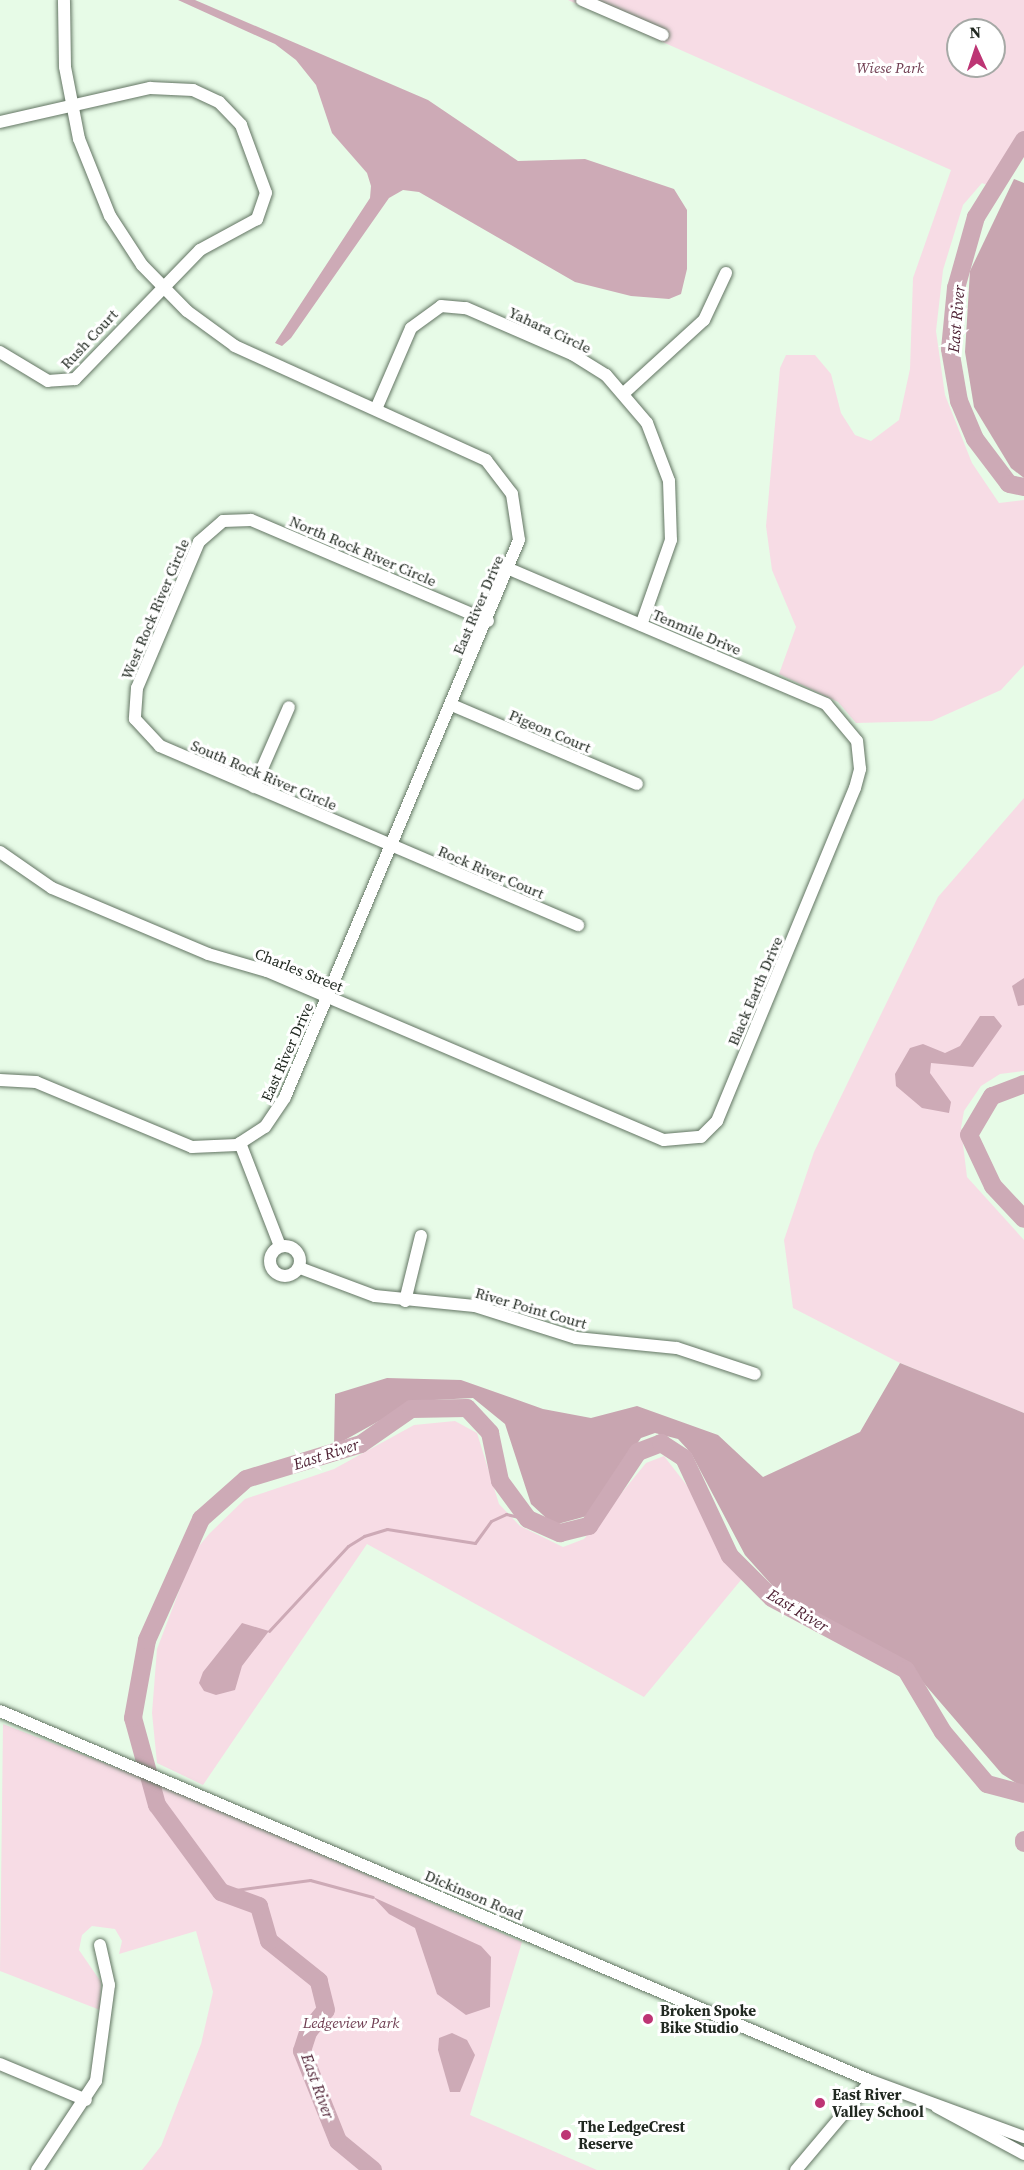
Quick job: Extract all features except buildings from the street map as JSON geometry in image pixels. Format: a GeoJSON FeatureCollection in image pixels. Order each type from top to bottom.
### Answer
{"type":"FeatureCollection","features":[{"type":"Feature","properties":{"kind":"street","name":"East River Drive"},"geometry":{"type":"LineString","coordinates":[[64,0],[71,104],[88,168],[110,216],[161,287],[235,346],[474,452],[496,469],[517,511],[519,540],[510,569],[327,997],[274,1117],[240,1143]]}},
{"type":"Feature","properties":{"kind":"street"},"geometry":{"type":"LineString","coordinates":[[582,0],[663,35]]}},
{"type":"Feature","properties":{"kind":"street","name":"Rush Court"},"geometry":{"type":"LineString","coordinates":[[0,122],[71,104],[181,87],[219,102],[246,134],[265,182],[257,219],[200,250],[68,382],[48,381],[0,352]]}},
{"type":"Feature","properties":{"kind":"street"},"geometry":{"type":"LineString","coordinates":[[624,393],[704,320],[726,273]]}},
{"type":"Feature","properties":{"kind":"street","name":"Yahara Circle"},"geometry":{"type":"LineString","coordinates":[[376,409],[411,328],[432,309],[450,305],[572,354],[624,393],[656,439],[672,503],[666,562],[641,625]]}},
{"type":"Feature","properties":{"kind":"street","name":"North Rock River Circle"},"geometry":{"type":"LineString","coordinates":[[223,521],[251,520],[488,621]]}},
{"type":"Feature","properties":{"kind":"street","name":"West Rock River Circle"},"geometry":{"type":"LineString","coordinates":[[135,719],[137,688],[199,542],[223,521]]}},
{"type":"Feature","properties":{"kind":"street","name":"Tenmile Drive"},"geometry":{"type":"LineString","coordinates":[[510,569],[826,704],[857,741]]}},
{"type":"Feature","properties":{"kind":"street","name":"Pigeon Court"},"geometry":{"type":"LineString","coordinates":[[452,705],[637,784]]}},
{"type":"Feature","properties":{"kind":"street"},"geometry":{"type":"LineString","coordinates":[[254,787],[289,707]]}},
{"type":"Feature","properties":{"kind":"street","name":"South Rock River Circle"},"geometry":{"type":"LineString","coordinates":[[135,719],[154,743],[392,846]]}},
{"type":"Feature","properties":{"kind":"street","name":"Black Earth Drive"},"geometry":{"type":"LineString","coordinates":[[591,1109],[672,1142],[697,1139],[717,1121],[855,788],[861,762],[857,741]]}},
{"type":"Feature","properties":{"kind":"street","name":"Rock River Court"},"geometry":{"type":"LineString","coordinates":[[392,846],[579,926]]}},
{"type":"Feature","properties":{"kind":"street","name":"Charles Street"},"geometry":{"type":"LineString","coordinates":[[0,852],[52,888],[208,954],[267,971],[591,1109]]}},
{"type":"Feature","properties":{"kind":"street"},"geometry":{"type":"LineString","coordinates":[[0,1080],[48,1086],[192,1147],[240,1143],[280,1246]]}},
{"type":"Feature","properties":{"kind":"street"},"geometry":{"type":"LineString","coordinates":[[405,1301],[421,1236]]}},
{"type":"Feature","properties":{"kind":"street"},"geometry":{"type":"LineString","coordinates":[[280,1246],[292,1247],[300,1254],[300,1268],[283,1277],[273,1272],[272,1252],[280,1246]]}},
{"type":"Feature","properties":{"kind":"street","name":"River Point Court"},"geometry":{"type":"LineString","coordinates":[[300,1268],[405,1301],[476,1306],[576,1338],[677,1348],[754,1374]]}},
{"type":"Feature","properties":{"kind":"street","name":"Dickinson Road"},"geometry":{"type":"LineString","coordinates":[[0,1711],[871,2081],[936,2106],[958,2109],[1024,2137]]}},
{"type":"Feature","properties":{"kind":"street"},"geometry":{"type":"LineString","coordinates":[[37,2170],[86,2100],[96,2081],[107,2029],[109,1985],[100,1945]]}},
{"type":"Feature","properties":{"kind":"street"},"geometry":{"type":"LineString","coordinates":[[0,2064],[86,2100]]}},
{"type":"Feature","properties":{"kind":"street"},"geometry":{"type":"LineString","coordinates":[[796,2170],[871,2081]]}},
{"type":"Feature","properties":{"kind":"street","name":"Dickinson Road"},"geometry":{"type":"LineString","coordinates":[[936,2106],[953,2120],[1024,2154]]}},
{"type":"Feature","properties":{"kind":"green space","name":"Wiese Park"},"geometry":{"type":"Polygon","coordinates":[[[568,0],[1024,0],[1024,144],[1000,190],[982,183],[963,205],[943,270],[936,331],[945,395],[972,463],[999,503],[1024,500],[1024,665],[1001,690],[932,721],[856,723],[838,702],[779,674],[796,627],[772,570],[766,526],[780,368],[786,355],[815,355],[831,374],[841,413],[855,435],[871,441],[899,420],[910,369],[913,278],[951,170],[568,0]]]}},
{"type":"Feature","properties":{"kind":"green space"},"geometry":{"type":"Polygon","coordinates":[[[1024,798],[1024,1071],[1000,1074],[981,1086],[964,1111],[961,1128],[967,1177],[1024,1240],[1024,1413],[900,1363],[793,1308],[784,1240],[814,1152],[938,897],[1024,798]]]}},
{"type":"Feature","properties":{"kind":"green space"},"geometry":{"type":"Polygon","coordinates":[[[455,1421],[477,1433],[499,1504],[520,1526],[563,1547],[584,1539],[646,1463],[664,1456],[692,1492],[741,1580],[644,1697],[367,1544],[203,1785],[157,1763],[152,1713],[157,1649],[194,1552],[209,1534],[245,1499],[334,1469],[414,1425],[455,1421]]]}},
{"type":"Feature","properties":{"kind":"green space","name":"Ledgeview Park"},"geometry":{"type":"Polygon","coordinates":[[[3,1724],[159,1784],[522,1942],[470,2115],[597,2170],[142,2170],[161,2146],[201,2044],[213,1992],[196,1931],[119,1954],[122,1941],[115,1929],[92,1926],[82,1935],[79,1950],[101,1982],[100,2010],[0,1971],[3,1724]]]}},
{"type":"Feature","properties":{"kind":"shaded area"},"geometry":{"type":"Polygon","coordinates":[[[178,0],[195,0],[428,100],[518,161],[585,159],[674,189],[687,210],[687,269],[681,294],[669,299],[631,296],[575,282],[419,192],[403,190],[389,198],[291,338],[282,346],[275,343],[370,198],[371,186],[367,173],[332,133],[316,85],[296,60],[275,44],[178,0]]]}},
{"type":"Feature","properties":{"kind":"shaded area"},"geometry":{"type":"Polygon","coordinates":[[[1014,179],[1024,183],[1024,478],[1011,468],[974,407],[965,352],[970,271],[1014,179]]]}},
{"type":"Feature","properties":{"kind":"shaded area"},"geometry":{"type":"Polygon","coordinates":[[[1024,978],[1024,1005],[1018,1006],[1012,986],[1024,978]]]}},
{"type":"Feature","properties":{"kind":"shaded area"},"geometry":{"type":"Polygon","coordinates":[[[980,1016],[994,1016],[1002,1026],[973,1067],[931,1063],[930,1073],[951,1102],[949,1113],[922,1108],[896,1086],[895,1074],[910,1048],[923,1044],[945,1053],[960,1046],[980,1016]]]}},
{"type":"Feature","properties":{"kind":"shaded area"},"geometry":{"type":"Polygon","coordinates":[[[900,1363],[1024,1413],[1024,1788],[1002,1774],[903,1659],[780,1594],[745,1555],[691,1453],[678,1439],[655,1433],[641,1438],[587,1516],[554,1525],[531,1504],[505,1424],[473,1398],[415,1401],[334,1446],[335,1394],[387,1378],[461,1380],[543,1409],[591,1418],[637,1406],[718,1435],[763,1477],[860,1432],[900,1363]]]}},
{"type":"Feature","properties":{"kind":"shaded area"},"geometry":{"type":"Polygon","coordinates":[[[242,1623],[269,1631],[242,1666],[235,1690],[216,1695],[204,1691],[199,1683],[203,1672],[242,1623]]]}},
{"type":"Feature","properties":{"kind":"shaded area"},"geometry":{"type":"Polygon","coordinates":[[[373,1897],[481,1946],[491,1957],[490,2007],[466,2015],[437,1994],[415,1928],[389,1914],[373,1897]]]}},
{"type":"Feature","properties":{"kind":"shaded area"},"geometry":{"type":"Polygon","coordinates":[[[452,2033],[467,2040],[475,2055],[460,2092],[450,2092],[438,2050],[439,2038],[452,2033]]]}},
{"type":"Feature","properties":{"kind":"waterway","name":"East River"},"geometry":{"type":"LineString","coordinates":[[1024,140],[976,217],[956,288],[950,349],[959,401],[975,439],[1009,484],[1024,487]]}},
{"type":"Feature","properties":{"kind":"waterway","name":"East River"},"geometry":{"type":"LineString","coordinates":[[1024,1084],[992,1096],[969,1135],[993,1186],[1024,1219]]}},
{"type":"Feature","properties":{"kind":"waterway","name":"East River"},"geometry":{"type":"LineString","coordinates":[[373,2170],[338,2141],[302,2051],[308,2032],[326,2010],[319,1981],[269,1941],[259,1906],[221,1892],[157,1805],[133,1718],[147,1640],[201,1519],[246,1479],[361,1444],[411,1409],[467,1408],[490,1433],[500,1481],[528,1519],[560,1533],[589,1526],[638,1452],[661,1443],[684,1458],[730,1556],[772,1598],[906,1670],[943,1732],[987,1784],[1024,1794]]}},
{"type":"Feature","properties":{"kind":"waterway"},"geometry":{"type":"LineString","coordinates":[[269,1631],[348,1546],[364,1536],[387,1529],[475,1543],[491,1521],[506,1514],[528,1519]]}},
{"type":"Feature","properties":{"kind":"waterway"},"geometry":{"type":"LineString","coordinates":[[221,1892],[310,1880],[373,1897]]}},
{"type":"Feature","properties":{"kind":"place","name":"Broken Spoke Bike Studio"},"geometry":{"type":"Point","coordinates":[648,2019]}},
{"type":"Feature","properties":{"kind":"place","name":"East River Valley School"},"geometry":{"type":"Point","coordinates":[820,2103]}},
{"type":"Feature","properties":{"kind":"place","name":"The LedgeCrest Reserve"},"geometry":{"type":"Point","coordinates":[566,2135]}}]}
